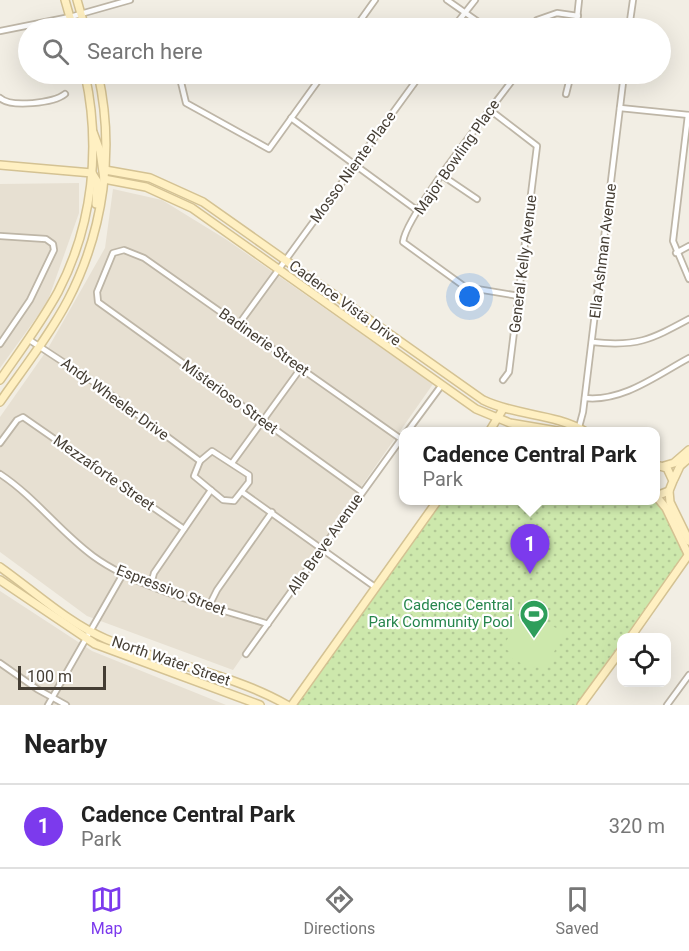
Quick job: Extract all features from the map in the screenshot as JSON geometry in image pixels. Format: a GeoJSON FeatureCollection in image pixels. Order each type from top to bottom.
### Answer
{"type":"FeatureCollection","features":[{"type":"Feature","properties":{"kind":"main road"},"geometry":{"type":"LineString","coordinates":[[65,0],[70,17]]}},
{"type":"Feature","properties":{"kind":"main road"},"geometry":{"type":"LineString","coordinates":[[76,0],[82,18]]}},
{"type":"Feature","properties":{"kind":"main road"},"geometry":{"type":"LineString","coordinates":[[0,380],[48,308],[69,268],[82,227],[92,173],[93,132],[86,84]]}},
{"type":"Feature","properties":{"kind":"main road"},"geometry":{"type":"LineString","coordinates":[[0,402],[68,300],[95,231],[105,170],[105,122],[99,84]]}},
{"type":"Feature","properties":{"kind":"main road"},"geometry":{"type":"LineString","coordinates":[[93,132],[100,151],[104,178]]}},
{"type":"Feature","properties":{"kind":"main road"},"geometry":{"type":"LineString","coordinates":[[0,165],[92,173]]}},
{"type":"Feature","properties":{"kind":"main road","name":"Cadence Vista Drive"},"geometry":{"type":"LineString","coordinates":[[105,170],[150,178],[181,190],[222,214],[472,394],[503,409],[549,417],[579,427]]}},
{"type":"Feature","properties":{"kind":"main road"},"geometry":{"type":"LineString","coordinates":[[92,173],[98,183],[95,231]]}},
{"type":"Feature","properties":{"kind":"main road","name":"Cadence Vista Drive"},"geometry":{"type":"LineString","coordinates":[[104,178],[146,187],[174,199],[236,237],[470,406],[498,419],[538,427]]}},
{"type":"Feature","properties":{"kind":"main road"},"geometry":{"type":"LineString","coordinates":[[492,427],[503,409]]}},
{"type":"Feature","properties":{"kind":"main road"},"geometry":{"type":"LineString","coordinates":[[660,465],[674,463],[689,450]]}},
{"type":"Feature","properties":{"kind":"main road"},"geometry":{"type":"LineString","coordinates":[[689,458],[680,466],[669,491],[671,504],[689,541]]}},
{"type":"Feature","properties":{"kind":"main road"},"geometry":{"type":"LineString","coordinates":[[660,466],[671,472],[673,481]]}},
{"type":"Feature","properties":{"kind":"main road"},"geometry":{"type":"LineString","coordinates":[[660,494],[669,491]]}},
{"type":"Feature","properties":{"kind":"main road"},"geometry":{"type":"LineString","coordinates":[[634,633],[689,556],[666,508],[660,501]]}},
{"type":"Feature","properties":{"kind":"main road"},"geometry":{"type":"LineString","coordinates":[[292,705],[435,505]]}},
{"type":"Feature","properties":{"kind":"main road","name":"North Water Street"},"geometry":{"type":"LineString","coordinates":[[0,567],[90,630],[121,645],[243,685],[287,705]]}},
{"type":"Feature","properties":{"kind":"main road","name":"North Water Street"},"geometry":{"type":"LineString","coordinates":[[0,580],[85,639],[114,652],[260,705]]}},
{"type":"Feature","properties":{"kind":"main road"},"geometry":{"type":"LineString","coordinates":[[581,705],[617,655]]}},
{"type":"Feature","properties":{"kind":"street"},"geometry":{"type":"LineString","coordinates":[[65,18],[130,0]]}},
{"type":"Feature","properties":{"kind":"street"},"geometry":{"type":"LineString","coordinates":[[362,18],[375,0]]}},
{"type":"Feature","properties":{"kind":"street"},"geometry":{"type":"LineString","coordinates":[[447,0],[473,18]]}},
{"type":"Feature","properties":{"kind":"street"},"geometry":{"type":"LineString","coordinates":[[460,18],[475,0]]}},
{"type":"Feature","properties":{"kind":"street"},"geometry":{"type":"LineString","coordinates":[[543,18],[557,13],[578,16],[579,0]]}},
{"type":"Feature","properties":{"kind":"street"},"geometry":{"type":"LineString","coordinates":[[630,18],[633,0]]}},
{"type":"Feature","properties":{"kind":"street"},"geometry":{"type":"LineString","coordinates":[[0,31],[18,27]]}},
{"type":"Feature","properties":{"kind":"street"},"geometry":{"type":"LineString","coordinates":[[181,84],[186,103],[269,148],[316,84]]}},
{"type":"Feature","properties":{"kind":"street","name":"Mosso Niente Place"},"geometry":{"type":"LineString","coordinates":[[239,324],[414,84]]}},
{"type":"Feature","properties":{"kind":"street","name":"Major Bowling Place"},"geometry":{"type":"LineString","coordinates":[[510,84],[418,211],[403,242],[465,288],[519,296]]}},
{"type":"Feature","properties":{"kind":"street"},"geometry":{"type":"LineString","coordinates":[[566,94],[569,84]]}},
{"type":"Feature","properties":{"kind":"street","name":"Ella Ashman Avenue"},"geometry":{"type":"LineString","coordinates":[[579,427],[585,398],[623,84]]}},
{"type":"Feature","properties":{"kind":"street"},"geometry":{"type":"LineString","coordinates":[[0,98],[9,103],[51,101],[65,93]]}},
{"type":"Feature","properties":{"kind":"street"},"geometry":{"type":"LineString","coordinates":[[620,108],[688,115],[673,231],[676,253],[689,279]]}},
{"type":"Feature","properties":{"kind":"street","name":"General Kelly Avenue"},"geometry":{"type":"LineString","coordinates":[[490,110],[537,146],[509,372],[503,380]]}},
{"type":"Feature","properties":{"kind":"street"},"geometry":{"type":"LineString","coordinates":[[291,118],[418,211]]}},
{"type":"Feature","properties":{"kind":"street"},"geometry":{"type":"LineString","coordinates":[[443,176],[477,199]]}},
{"type":"Feature","properties":{"kind":"street"},"geometry":{"type":"LineString","coordinates":[[0,236],[44,239],[53,244],[53,253],[37,286],[0,344]]}},
{"type":"Feature","properties":{"kind":"street"},"geometry":{"type":"LineString","coordinates":[[676,253],[689,246]]}},
{"type":"Feature","properties":{"kind":"street","name":"Badinerie Street"},"geometry":{"type":"LineString","coordinates":[[98,302],[97,292],[113,253],[124,250],[154,264],[301,368],[399,432]]}},
{"type":"Feature","properties":{"kind":"street","name":"Misterioso Street"},"geometry":{"type":"LineString","coordinates":[[98,302],[362,492]]}},
{"type":"Feature","properties":{"kind":"street"},"geometry":{"type":"LineString","coordinates":[[592,342],[621,345],[639,342],[689,319]]}},
{"type":"Feature","properties":{"kind":"street","name":"Andy Wheeler Drive"},"geometry":{"type":"LineString","coordinates":[[28,339],[95,383],[200,461]]}},
{"type":"Feature","properties":{"kind":"street"},"geometry":{"type":"LineString","coordinates":[[585,398],[596,399],[623,394],[689,358]]}},
{"type":"Feature","properties":{"kind":"street"},"geometry":{"type":"LineString","coordinates":[[232,463],[301,368]]}},
{"type":"Feature","properties":{"kind":"street","name":"Alla Breve Avenue"},"geometry":{"type":"LineString","coordinates":[[410,427],[441,386]]}},
{"type":"Feature","properties":{"kind":"street","name":"Mezzaforte Street"},"geometry":{"type":"LineString","coordinates":[[0,443],[16,420],[23,417],[184,529]]}},
{"type":"Feature","properties":{"kind":"street","name":"Alla Breve Avenue"},"geometry":{"type":"LineString","coordinates":[[246,654],[399,442]]}},
{"type":"Feature","properties":{"kind":"street"},"geometry":{"type":"LineString","coordinates":[[212,451],[232,463],[249,475],[249,482],[234,501],[227,502],[194,476],[200,461],[212,451]]}},
{"type":"Feature","properties":{"kind":"street","name":"Espressivo Street"},"geometry":{"type":"LineString","coordinates":[[0,474],[20,487],[59,528],[93,556],[123,574],[209,606],[268,624]]}},
{"type":"Feature","properties":{"kind":"street"},"geometry":{"type":"LineString","coordinates":[[150,584],[154,573],[211,490]]}},
{"type":"Feature","properties":{"kind":"street"},"geometry":{"type":"LineString","coordinates":[[242,492],[375,587]]}},
{"type":"Feature","properties":{"kind":"street"},"geometry":{"type":"LineString","coordinates":[[209,606],[216,590],[272,512]]}},
{"type":"Feature","properties":{"kind":"street"},"geometry":{"type":"LineString","coordinates":[[48,705],[123,574]]}},
{"type":"Feature","properties":{"kind":"street"},"geometry":{"type":"LineString","coordinates":[[0,663],[66,705]]}},
{"type":"Feature","properties":{"kind":"street"},"geometry":{"type":"LineString","coordinates":[[667,705],[689,675]]}},
{"type":"Feature","properties":{"kind":"shaded area"},"geometry":{"type":"Polygon","coordinates":[[[79,183],[79,213],[47,303],[0,368],[0,184],[79,183]]]}},
{"type":"Feature","properties":{"kind":"shaded area"},"geometry":{"type":"Polygon","coordinates":[[[113,189],[162,200],[227,240],[433,384],[403,427],[399,427],[399,433],[233,670],[87,616],[0,552],[0,417],[47,350],[105,248],[113,189]]]}},
{"type":"Feature","properties":{"kind":"shaded area"},"geometry":{"type":"Polygon","coordinates":[[[0,591],[92,651],[226,705],[0,705],[0,591]]]}},
{"type":"Feature","properties":{"kind":"green space"},"geometry":{"type":"Polygon","coordinates":[[[660,504],[686,554],[628,633],[617,633],[617,648],[576,705],[297,705],[439,505],[660,504]]]}},
{"type":"Feature","properties":{"kind":"green space","name":"Cadence Central Park Community Pool"},"geometry":{"type":"Polygon","coordinates":[[[522,611],[564,632],[545,670],[536,665],[533,669],[509,657],[511,652],[503,648],[522,611]]]}},
{"type":"Feature","properties":{"kind":"place","name":"Cadence Central Park"},"geometry":{"type":"Point","coordinates":[530,574]}},
{"type":"Feature","properties":{"kind":"place","name":"Cadence Central Park Community Pool"},"geometry":{"type":"Point","coordinates":[534,640]}}]}
